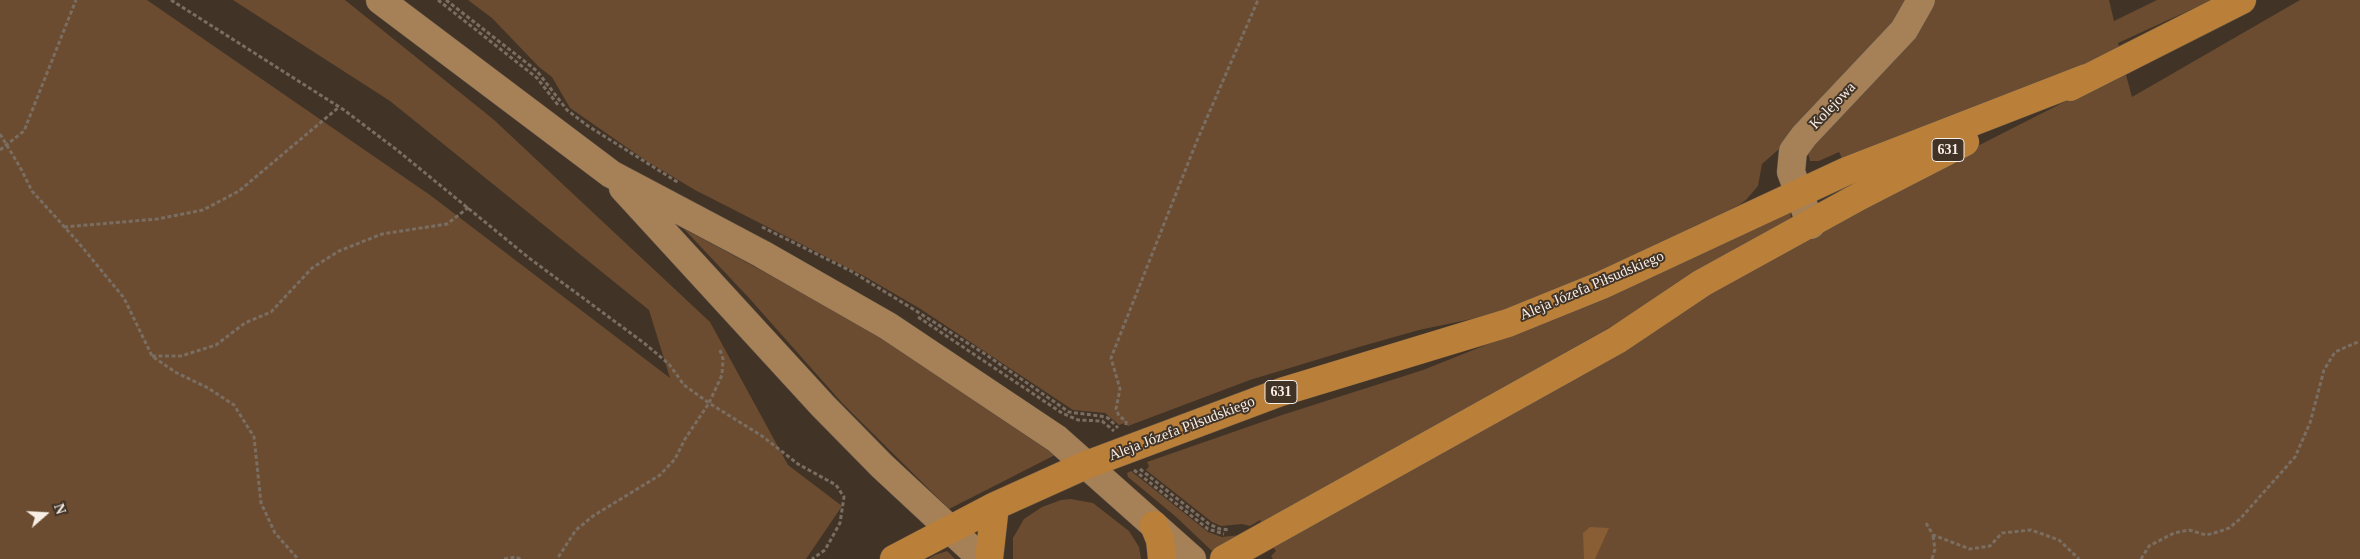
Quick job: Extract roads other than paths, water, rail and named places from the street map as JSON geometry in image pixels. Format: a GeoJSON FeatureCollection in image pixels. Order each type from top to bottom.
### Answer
{"type":"FeatureCollection","features":[{"type":"Feature","properties":{"kind":"main road"},"geometry":{"type":"LineString","coordinates":[[380,0],[610,174],[762,254],[888,326],[1057,439],[1192,559]]}},
{"type":"Feature","properties":{"kind":"main road","name":"Kolejowa"},"geometry":{"type":"LineString","coordinates":[[1811,225],[1791,172],[1793,151],[1804,136],[1904,30],[1921,0]]}},
{"type":"Feature","properties":{"kind":"main road","name":"Aleja Józefa Piłsudskiego"},"geometry":{"type":"LineString","coordinates":[[1224,559],[1617,340],[1702,283],[1811,225],[1860,196],[2086,78],[2242,0]]}},
{"type":"Feature","properties":{"kind":"main road","name":"Aleja Józefa Piłsudskiego"},"geometry":{"type":"LineString","coordinates":[[1086,465],[1281,392],[1508,322],[1602,285],[1849,170],[2086,78]]}},
{"type":"Feature","properties":{"kind":"main road"},"geometry":{"type":"LineString","coordinates":[[610,174],[823,406],[882,466],[982,559]]}},
{"type":"Feature","properties":{"kind":"main road","name":"631"},"geometry":{"type":"LineString","coordinates":[[894,559],[949,528],[1086,465]]}},
{"type":"Feature","properties":{"kind":"main road"},"geometry":{"type":"LineString","coordinates":[[989,559],[994,506]]}},
{"type":"Feature","properties":{"kind":"main road"},"geometry":{"type":"LineString","coordinates":[[1154,525],[1160,540],[1162,559]]}}]}
